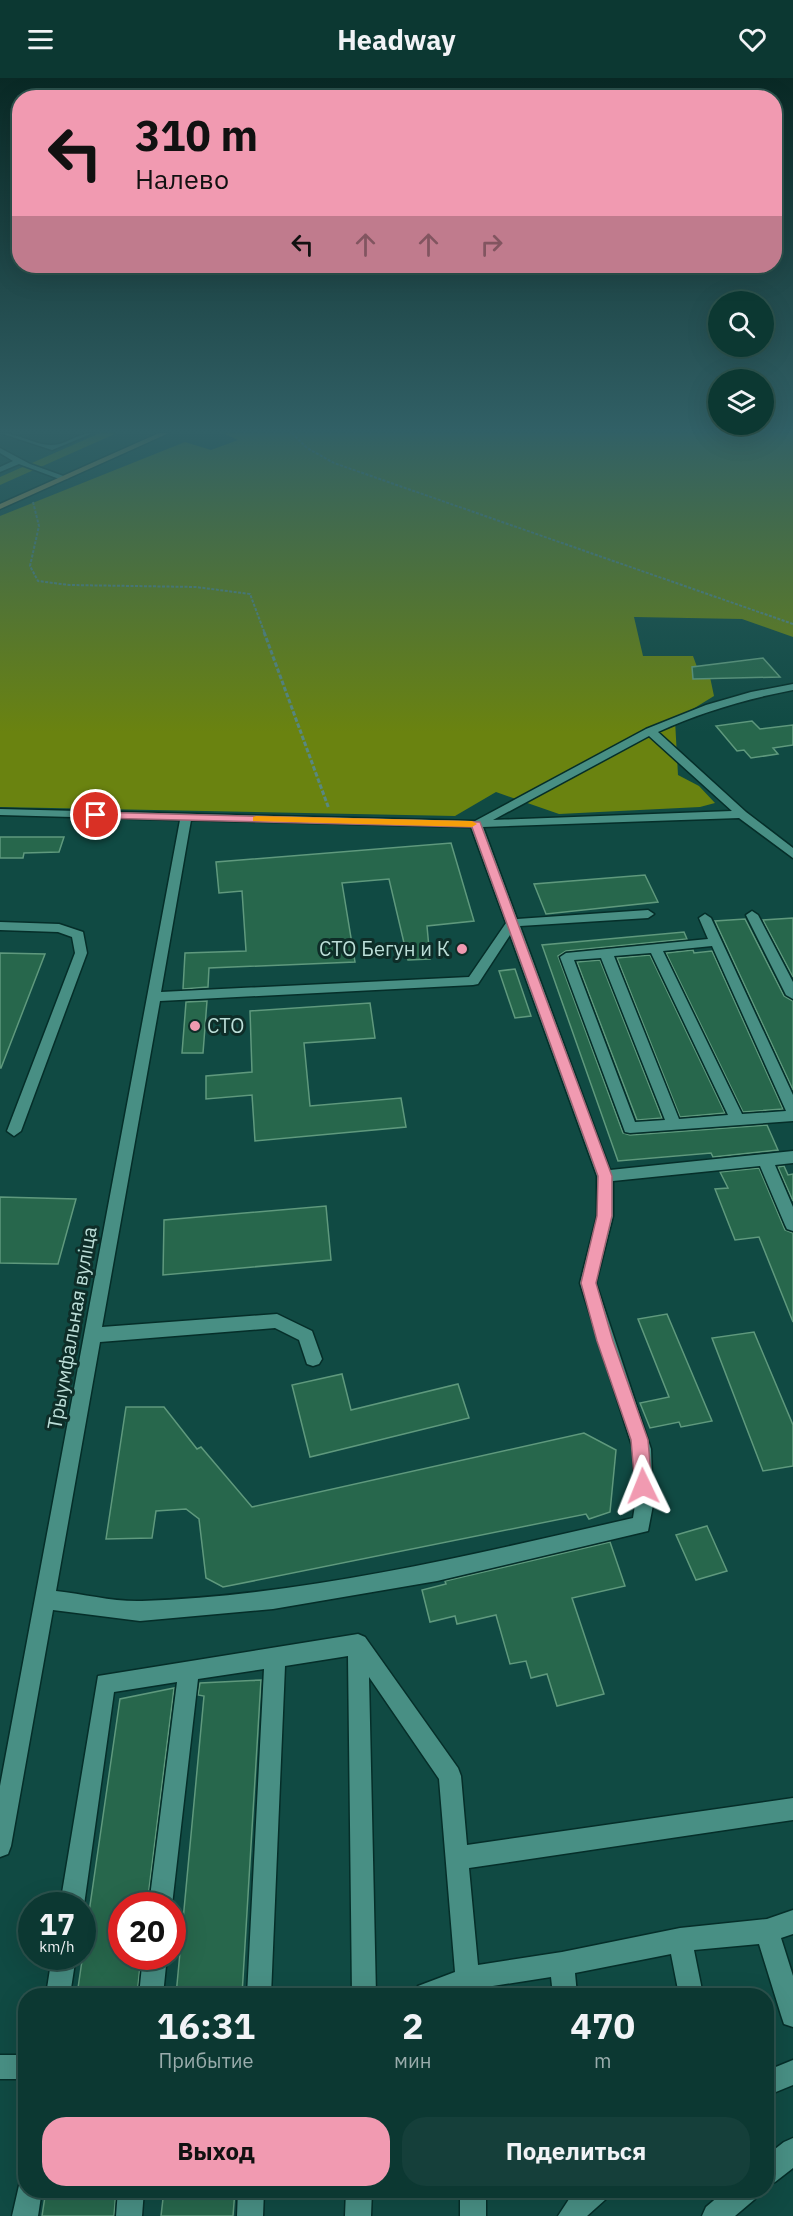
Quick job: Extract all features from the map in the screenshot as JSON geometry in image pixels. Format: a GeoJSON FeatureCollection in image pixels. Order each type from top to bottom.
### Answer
{"type":"FeatureCollection","features":[{"type":"Feature","properties":{"kind":"street"},"geometry":{"type":"LineString","coordinates":[[476,824],[650,731],[719,703],[793,687]]}},
{"type":"Feature","properties":{"kind":"street"},"geometry":{"type":"LineString","coordinates":[[650,731],[742,814],[793,854]]}},
{"type":"Feature","properties":{"kind":"street"},"geometry":{"type":"LineString","coordinates":[[0,812],[476,824],[742,814]]}},
{"type":"Feature","properties":{"kind":"street","name":"Трыумфальная вуліца"},"geometry":{"type":"LineString","coordinates":[[0,1846],[186,818]]}},
{"type":"Feature","properties":{"kind":"street"},"geometry":{"type":"LineString","coordinates":[[45,1599],[140,1611],[273,1599],[437,1572],[641,1525],[644,1504],[642,1449],[588,1283],[604,1216],[605,1176],[476,824]]}},
{"type":"Feature","properties":{"kind":"street"},"geometry":{"type":"LineString","coordinates":[[512,923],[648,914]]}},
{"type":"Feature","properties":{"kind":"street"},"geometry":{"type":"LineString","coordinates":[[752,915],[793,995]]}},
{"type":"Feature","properties":{"kind":"street"},"geometry":{"type":"LineString","coordinates":[[705,918],[793,1111]]}},
{"type":"Feature","properties":{"kind":"street"},"geometry":{"type":"LineString","coordinates":[[154,997],[473,981],[512,923]]}},
{"type":"Feature","properties":{"kind":"street"},"geometry":{"type":"LineString","coordinates":[[0,926],[59,928],[78,935],[81,953],[14,1131]]}},
{"type":"Feature","properties":{"kind":"street"},"geometry":{"type":"LineString","coordinates":[[715,942],[566,957],[630,1128],[793,1116]]}},
{"type":"Feature","properties":{"kind":"street"},"geometry":{"type":"LineString","coordinates":[[655,948],[737,1120]]}},
{"type":"Feature","properties":{"kind":"street"},"geometry":{"type":"LineString","coordinates":[[606,953],[674,1125]]}},
{"type":"Feature","properties":{"kind":"street"},"geometry":{"type":"LineString","coordinates":[[605,1176],[793,1157]]}},
{"type":"Feature","properties":{"kind":"street"},"geometry":{"type":"LineString","coordinates":[[765,1160],[793,1226]]}},
{"type":"Feature","properties":{"kind":"street"},"geometry":{"type":"LineString","coordinates":[[93,1335],[277,1321],[306,1336],[313,1359]]}},
{"type":"Feature","properties":{"kind":"street"},"geometry":{"type":"LineString","coordinates":[[74,1892],[105,1683],[358,1644]]}},
{"type":"Feature","properties":{"kind":"street"},"geometry":{"type":"LineString","coordinates":[[358,1644],[450,1776],[469,1986],[680,1940],[766,1931],[793,1922]]}},
{"type":"Feature","properties":{"kind":"street"},"geometry":{"type":"LineString","coordinates":[[358,1644],[364,1988]]}},
{"type":"Feature","properties":{"kind":"street"},"geometry":{"type":"LineString","coordinates":[[259,1988],[275,1656]]}},
{"type":"Feature","properties":{"kind":"street"},"geometry":{"type":"LineString","coordinates":[[163,1892],[189,1670]]}},
{"type":"Feature","properties":{"kind":"street"},"geometry":{"type":"LineString","coordinates":[[458,1858],[793,1809]]}},
{"type":"Feature","properties":{"kind":"street"},"geometry":{"type":"LineString","coordinates":[[766,1931],[793,2016]]}},
{"type":"Feature","properties":{"kind":"street"},"geometry":{"type":"LineString","coordinates":[[680,1940],[690,1988]]}},
{"type":"Feature","properties":{"kind":"street"},"geometry":{"type":"LineString","coordinates":[[562,1964],[564,1988]]}},
{"type":"Feature","properties":{"kind":"street"},"geometry":{"type":"LineString","coordinates":[[59,1988],[62,1970]]}},
{"type":"Feature","properties":{"kind":"street"},"geometry":{"type":"LineString","coordinates":[[152,1988],[154,1970]]}},
{"type":"Feature","properties":{"kind":"street"},"geometry":{"type":"LineString","coordinates":[[0,2067],[18,2067]]}},
{"type":"Feature","properties":{"kind":"street"},"geometry":{"type":"LineString","coordinates":[[774,2080],[793,2072]]}},
{"type":"Feature","properties":{"kind":"street"},"geometry":{"type":"LineString","coordinates":[[774,2166],[793,2151]]}},
{"type":"Feature","properties":{"kind":"street"},"geometry":{"type":"LineString","coordinates":[[25,2216],[28,2198]]}},
{"type":"Feature","properties":{"kind":"street"},"geometry":{"type":"LineString","coordinates":[[129,2216],[130,2198]]}},
{"type":"Feature","properties":{"kind":"street"},"geometry":{"type":"LineString","coordinates":[[250,2216],[251,2198]]}},
{"type":"Feature","properties":{"kind":"street"},"geometry":{"type":"LineString","coordinates":[[358,2216],[359,2198]]}},
{"type":"Feature","properties":{"kind":"street"},"geometry":{"type":"LineString","coordinates":[[473,2198],[473,2216]]}},
{"type":"Feature","properties":{"kind":"street"},"geometry":{"type":"LineString","coordinates":[[715,2216],[736,2198]]}},
{"type":"Feature","properties":{"kind":"path"},"geometry":{"type":"LineString","coordinates":[[37,533],[30,566],[38,581],[69,585],[196,587],[250,594],[333,821]]}},
{"type":"Feature","properties":{"kind":"path"},"geometry":{"type":"LineString","coordinates":[[533,533],[793,624]]}},
{"type":"Feature","properties":{"kind":"green space"},"geometry":{"type":"Polygon","coordinates":[[[0,533],[793,533],[793,637],[742,619],[634,617],[643,656],[693,656],[700,675],[710,677],[714,696],[675,720],[678,775],[699,786],[715,803],[700,807],[559,814],[496,792],[455,816],[0,807],[0,533]]]}},
{"type":"Feature","properties":{"kind":"building"},"geometry":{"type":"Polygon","coordinates":[[[763,658],[780,677],[693,679],[692,667],[763,658]]]}},
{"type":"Feature","properties":{"kind":"building"},"geometry":{"type":"Polygon","coordinates":[[[752,721],[760,729],[793,725],[793,745],[773,748],[778,754],[751,758],[744,750],[737,751],[716,726],[752,721]]]}},
{"type":"Feature","properties":{"kind":"building"},"geometry":{"type":"Polygon","coordinates":[[[0,837],[64,837],[59,852],[24,853],[23,858],[0,858],[0,837]]]}},
{"type":"Feature","properties":{"kind":"building"},"geometry":{"type":"Polygon","coordinates":[[[451,843],[474,921],[427,926],[430,959],[408,960],[389,879],[342,883],[355,962],[209,968],[208,987],[183,989],[185,953],[246,951],[242,891],[219,893],[216,862],[451,843]]]}},
{"type":"Feature","properties":{"kind":"building"},"geometry":{"type":"Polygon","coordinates":[[[645,875],[658,902],[546,914],[534,884],[645,875]]]}},
{"type":"Feature","properties":{"kind":"building"},"geometry":{"type":"Polygon","coordinates":[[[793,918],[793,977],[763,920],[793,918]]]}},
{"type":"Feature","properties":{"kind":"building"},"geometry":{"type":"Polygon","coordinates":[[[745,919],[784,996],[793,1001],[793,1090],[715,921],[745,919]]]}},
{"type":"Feature","properties":{"kind":"building"},"geometry":{"type":"Polygon","coordinates":[[[684,932],[687,939],[566,951],[558,956],[623,1133],[630,1135],[767,1125],[778,1150],[713,1157],[711,1153],[618,1161],[542,945],[684,932]]]}},
{"type":"Feature","properties":{"kind":"building"},"geometry":{"type":"Polygon","coordinates":[[[693,950],[694,953],[712,951],[783,1109],[743,1112],[666,953],[693,950]]]}},
{"type":"Feature","properties":{"kind":"building"},"geometry":{"type":"Polygon","coordinates":[[[0,953],[45,954],[1,1068],[0,1068],[0,953]]]}},
{"type":"Feature","properties":{"kind":"building"},"geometry":{"type":"Polygon","coordinates":[[[650,955],[725,1113],[680,1117],[617,958],[650,955]]]}},
{"type":"Feature","properties":{"kind":"building"},"geometry":{"type":"Polygon","coordinates":[[[600,960],[662,1118],[637,1120],[577,962],[600,960]]]}},
{"type":"Feature","properties":{"kind":"building"},"geometry":{"type":"Polygon","coordinates":[[[515,969],[531,1016],[515,1018],[499,971],[515,969]]]}},
{"type":"Feature","properties":{"kind":"building","name":"СТО"},"geometry":{"type":"Polygon","coordinates":[[[207,1001],[203,1053],[182,1053],[186,1002],[207,1001]]]}},
{"type":"Feature","properties":{"kind":"building"},"geometry":{"type":"Polygon","coordinates":[[[370,1003],[375,1038],[304,1043],[310,1106],[401,1098],[406,1127],[255,1141],[252,1095],[206,1099],[206,1076],[252,1072],[250,1011],[370,1003]]]}},
{"type":"Feature","properties":{"kind":"building"},"geometry":{"type":"Polygon","coordinates":[[[784,1166],[788,1175],[793,1174],[793,1201],[778,1167],[784,1166]]]}},
{"type":"Feature","properties":{"kind":"building"},"geometry":{"type":"Polygon","coordinates":[[[759,1168],[785,1230],[793,1233],[793,1322],[759,1237],[735,1240],[715,1189],[728,1188],[720,1172],[759,1168]]]}},
{"type":"Feature","properties":{"kind":"building"},"geometry":{"type":"Polygon","coordinates":[[[0,1197],[76,1199],[58,1264],[0,1263],[0,1197]]]}},
{"type":"Feature","properties":{"kind":"building"},"geometry":{"type":"Polygon","coordinates":[[[326,1206],[331,1260],[163,1275],[164,1220],[326,1206]]]}},
{"type":"Feature","properties":{"kind":"building"},"geometry":{"type":"Polygon","coordinates":[[[667,1314],[712,1421],[681,1427],[679,1422],[650,1428],[640,1403],[669,1397],[638,1319],[667,1314]]]}},
{"type":"Feature","properties":{"kind":"building"},"geometry":{"type":"Polygon","coordinates":[[[754,1332],[793,1425],[793,1466],[763,1471],[712,1338],[754,1332]]]}},
{"type":"Feature","properties":{"kind":"building"},"geometry":{"type":"Polygon","coordinates":[[[342,1374],[351,1410],[458,1384],[469,1418],[310,1457],[292,1385],[342,1374]]]}},
{"type":"Feature","properties":{"kind":"building"},"geometry":{"type":"Polygon","coordinates":[[[126,1407],[164,1407],[197,1449],[201,1447],[252,1507],[584,1433],[616,1450],[610,1512],[589,1519],[586,1514],[223,1587],[206,1578],[199,1519],[186,1509],[156,1511],[152,1538],[106,1539],[126,1407]]]}},
{"type":"Feature","properties":{"kind":"building"},"geometry":{"type":"Polygon","coordinates":[[[707,1526],[727,1571],[696,1580],[676,1535],[707,1526]]]}},
{"type":"Feature","properties":{"kind":"building"},"geometry":{"type":"Polygon","coordinates":[[[610,1542],[625,1586],[572,1598],[604,1694],[557,1706],[547,1674],[531,1678],[526,1661],[510,1664],[496,1615],[457,1624],[455,1616],[430,1622],[422,1590],[446,1584],[445,1581],[610,1542]]]}},
{"type":"Feature","properties":{"kind":"building"},"geometry":{"type":"Polygon","coordinates":[[[261,1680],[242,1988],[177,1988],[178,1970],[186,1970],[186,1892],[204,1696],[198,1695],[200,1683],[261,1680]]]}},
{"type":"Feature","properties":{"kind":"building"},"geometry":{"type":"Polygon","coordinates":[[[174,1688],[149,1892],[108,1892],[108,1970],[140,1970],[138,1988],[78,1988],[81,1970],[96,1970],[96,1892],[92,1892],[120,1699],[174,1688]]]}},
{"type":"Feature","properties":{"kind":"building"},"geometry":{"type":"Polygon","coordinates":[[[45,2198],[115,2198],[114,2216],[42,2216],[45,2198]]]}},
{"type":"Feature","properties":{"kind":"building"},"geometry":{"type":"Polygon","coordinates":[[[163,2198],[234,2198],[233,2216],[161,2216],[163,2198]]]}},
{"type":"Feature","properties":{"kind":"slow traffic"},"geometry":{"type":"LineString","coordinates":[[256,819],[472,824]]}},
{"type":"Feature","properties":{"kind":"place","name":"СТО Бегун и К"},"geometry":{"type":"Point","coordinates":[462,949]}},
{"type":"Feature","properties":{"kind":"place","name":"СТО"},"geometry":{"type":"Point","coordinates":[195,1026]}},
{"type":"Feature","properties":{"kind":"route"},"geometry":{"type":"LineString","coordinates":[[96,815],[476,824],[605,1176],[604,1216],[588,1283],[605,1341],[640,1440],[643,1486]]}}]}
